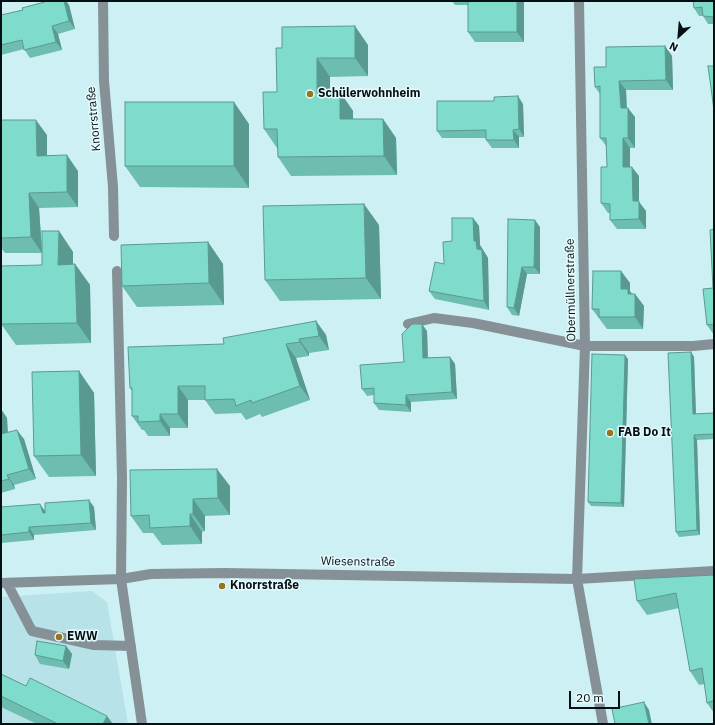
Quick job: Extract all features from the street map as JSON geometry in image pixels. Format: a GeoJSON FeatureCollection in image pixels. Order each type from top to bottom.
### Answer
{"type":"FeatureCollection","features":[{"type":"Feature","properties":{"kind":"street","name":"Knorrstraße"},"geometry":{"type":"LineString","coordinates":[[103,1],[102,38],[104,81],[113,186],[114,236]]}},
{"type":"Feature","properties":{"kind":"street","name":"Obermüllnerstraße"},"geometry":{"type":"LineString","coordinates":[[579,1],[585,346],[577,579],[603,724]]}},
{"type":"Feature","properties":{"kind":"street"},"geometry":{"type":"LineString","coordinates":[[117,271],[122,478],[121,579],[142,724]]}},
{"type":"Feature","properties":{"kind":"street"},"geometry":{"type":"LineString","coordinates":[[408,324],[434,318],[473,323],[585,346],[692,346],[714,344]]}},
{"type":"Feature","properties":{"kind":"street","name":"Wiesenstraße"},"geometry":{"type":"LineString","coordinates":[[4,583],[121,579],[151,574],[224,573],[577,579],[714,571]]}},
{"type":"Feature","properties":{"kind":"street"},"geometry":{"type":"LineString","coordinates":[[4,583],[32,631],[94,645],[131,646]]}},
{"type":"Feature","properties":{"kind":"shaded area"},"geometry":{"type":"Polygon","coordinates":[[[92,591],[107,602],[128,724],[1,724],[1,597],[92,591]]]}},
{"type":"Feature","properties":{"kind":"building"},"geometry":{"type":"Polygon","coordinates":[[[48,1],[64,1],[69,21],[52,26],[56,42],[24,50],[22,40],[1,45],[1,15],[23,10],[22,8],[48,1]]]}},
{"type":"Feature","properties":{"kind":"building"},"geometry":{"type":"Polygon","coordinates":[[[468,1],[517,1],[517,32],[468,32],[468,1]]]}},
{"type":"Feature","properties":{"kind":"building"},"geometry":{"type":"Polygon","coordinates":[[[693,1],[714,1],[714,17],[703,16],[702,7],[694,8],[693,1]]]}},
{"type":"Feature","properties":{"kind":"building"},"geometry":{"type":"Polygon","coordinates":[[[355,26],[355,58],[317,58],[317,93],[340,92],[340,119],[383,119],[384,156],[278,157],[277,129],[264,129],[263,92],[277,92],[276,48],[282,48],[282,27],[355,26]]]}},
{"type":"Feature","properties":{"kind":"building"},"geometry":{"type":"Polygon","coordinates":[[[665,46],[666,80],[619,81],[621,108],[628,108],[628,138],[623,138],[623,167],[632,167],[633,201],[639,201],[639,219],[610,220],[610,204],[601,203],[601,167],[607,167],[606,138],[600,138],[600,86],[595,87],[594,67],[606,67],[606,47],[665,46]]]}},
{"type":"Feature","properties":{"kind":"building"},"geometry":{"type":"Polygon","coordinates":[[[708,66],[714,66],[714,110],[708,66]]]}},
{"type":"Feature","properties":{"kind":"building"},"geometry":{"type":"Polygon","coordinates":[[[518,96],[519,129],[513,130],[514,140],[486,140],[486,130],[437,131],[437,101],[494,101],[494,97],[518,96]]]}},
{"type":"Feature","properties":{"kind":"building"},"geometry":{"type":"Polygon","coordinates":[[[125,102],[234,102],[234,166],[125,166],[125,102]]]}},
{"type":"Feature","properties":{"kind":"building"},"geometry":{"type":"Polygon","coordinates":[[[1,120],[36,120],[37,156],[67,155],[67,192],[29,193],[31,237],[1,238],[1,120]]]}},
{"type":"Feature","properties":{"kind":"building"},"geometry":{"type":"Polygon","coordinates":[[[364,204],[366,278],[265,280],[263,206],[364,204]]]}},
{"type":"Feature","properties":{"kind":"building"},"geometry":{"type":"Polygon","coordinates":[[[452,218],[473,218],[474,241],[476,241],[477,249],[482,250],[484,301],[429,291],[435,262],[444,264],[443,242],[452,241],[452,218]]]}},
{"type":"Feature","properties":{"kind":"building"},"geometry":{"type":"Polygon","coordinates":[[[508,219],[535,220],[534,267],[522,267],[514,308],[507,307],[508,219]]]}},
{"type":"Feature","properties":{"kind":"building"},"geometry":{"type":"Polygon","coordinates":[[[714,229],[714,324],[707,325],[703,289],[713,288],[710,230],[714,229]]]}},
{"type":"Feature","properties":{"kind":"building"},"geometry":{"type":"Polygon","coordinates":[[[42,231],[59,231],[58,265],[75,264],[77,323],[1,324],[1,266],[42,265],[42,231]]]}},
{"type":"Feature","properties":{"kind":"building"},"geometry":{"type":"Polygon","coordinates":[[[208,242],[209,283],[122,286],[121,245],[208,242]]]}},
{"type":"Feature","properties":{"kind":"building"},"geometry":{"type":"Polygon","coordinates":[[[593,271],[621,271],[621,289],[628,289],[628,294],[635,294],[635,317],[599,317],[599,309],[592,309],[593,271]]]}},
{"type":"Feature","properties":{"kind":"building"},"geometry":{"type":"Polygon","coordinates":[[[316,321],[319,336],[299,339],[300,342],[286,344],[300,386],[252,403],[251,400],[236,406],[234,399],[205,400],[205,386],[178,386],[178,414],[160,414],[160,421],[138,422],[138,416],[132,416],[132,388],[130,388],[128,347],[224,344],[223,338],[316,321]]]}},
{"type":"Feature","properties":{"kind":"building"},"geometry":{"type":"Polygon","coordinates":[[[412,324],[422,324],[423,358],[450,357],[452,392],[406,395],[406,405],[374,403],[374,388],[362,389],[360,365],[404,362],[402,334],[412,324]]]}},
{"type":"Feature","properties":{"kind":"building"},"geometry":{"type":"Polygon","coordinates":[[[691,352],[693,414],[714,413],[714,434],[694,435],[697,530],[676,532],[668,353],[691,352]]]}},
{"type":"Feature","properties":{"kind":"building","name":"FAB Do It"},"geometry":{"type":"Polygon","coordinates":[[[592,354],[625,355],[621,503],[588,502],[592,354]]]}},
{"type":"Feature","properties":{"kind":"building"},"geometry":{"type":"Polygon","coordinates":[[[79,371],[81,455],[34,456],[32,372],[79,371]]]}},
{"type":"Feature","properties":{"kind":"building"},"geometry":{"type":"Polygon","coordinates":[[[17,430],[29,469],[7,475],[9,479],[1,481],[1,434],[17,430]]]}},
{"type":"Feature","properties":{"kind":"building"},"geometry":{"type":"Polygon","coordinates":[[[217,469],[218,498],[193,499],[193,514],[190,514],[190,526],[150,528],[149,515],[131,516],[130,470],[217,469]]]}},
{"type":"Feature","properties":{"kind":"building"},"geometry":{"type":"Polygon","coordinates":[[[89,500],[91,523],[29,527],[29,532],[1,535],[1,507],[40,504],[43,513],[45,513],[45,503],[89,500]]]}},
{"type":"Feature","properties":{"kind":"building"},"geometry":{"type":"Polygon","coordinates":[[[714,575],[714,700],[707,703],[702,668],[690,671],[676,593],[637,601],[634,579],[714,575]]]}},
{"type":"Feature","properties":{"kind":"building"},"geometry":{"type":"Polygon","coordinates":[[[37,641],[66,646],[63,661],[35,655],[37,641]]]}},
{"type":"Feature","properties":{"kind":"building"},"geometry":{"type":"Polygon","coordinates":[[[1,674],[26,686],[30,678],[107,716],[103,724],[58,724],[1,696],[1,674]]]}},
{"type":"Feature","properties":{"kind":"building"},"geometry":{"type":"Polygon","coordinates":[[[644,702],[649,724],[615,724],[612,709],[644,702]]]}},
{"type":"Feature","properties":{"kind":"place","name":"Schülerwohnheim"},"geometry":{"type":"Point","coordinates":[310,94]}},
{"type":"Feature","properties":{"kind":"place","name":"FAB Do It"},"geometry":{"type":"Point","coordinates":[610,433]}},
{"type":"Feature","properties":{"kind":"place","name":"Knorrstraße"},"geometry":{"type":"Point","coordinates":[222,586]}},
{"type":"Feature","properties":{"kind":"place","name":"EWW"},"geometry":{"type":"Point","coordinates":[59,637]}}]}
